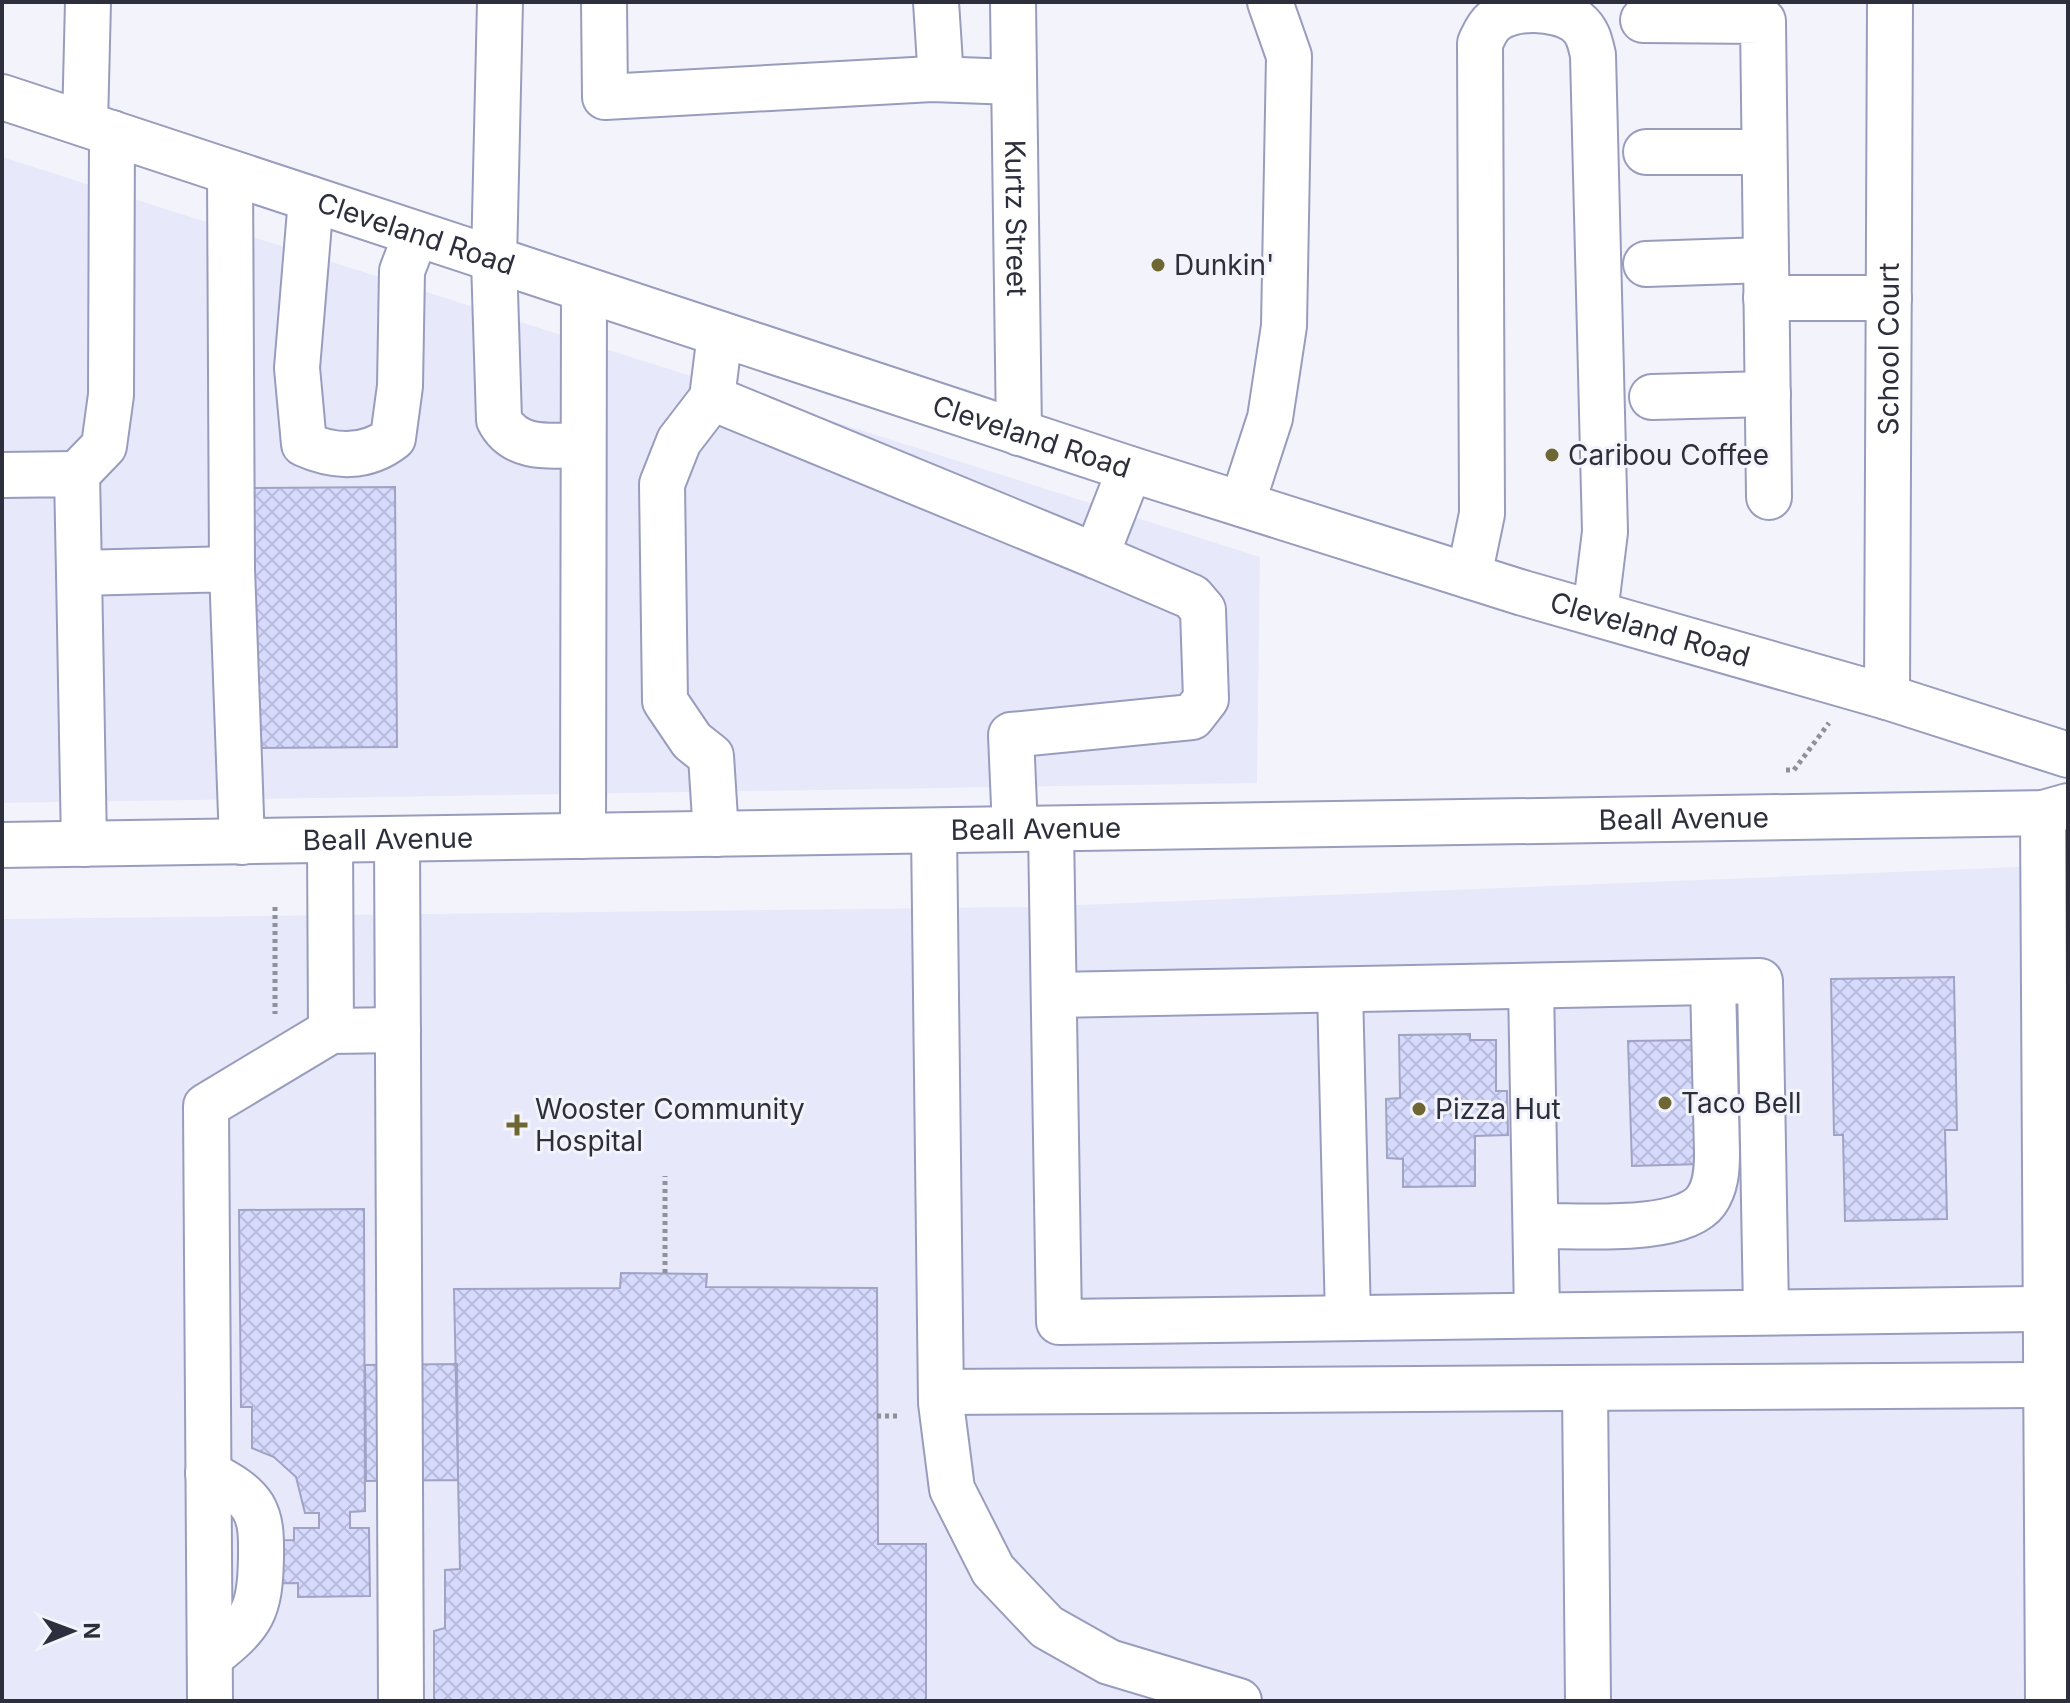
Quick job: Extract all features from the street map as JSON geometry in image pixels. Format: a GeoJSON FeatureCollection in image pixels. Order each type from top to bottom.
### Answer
{"type":"FeatureCollection","features":[{"type":"Feature","properties":{"kind":"street"},"geometry":{"type":"LineString","coordinates":[[84,844],[77,474],[104,446],[111,395],[98,129],[88,2]]}},
{"type":"Feature","properties":{"kind":"street"},"geometry":{"type":"LineString","coordinates":[[500,2],[494,260],[499,420],[506,433],[521,441],[538,446],[581,445]]}},
{"type":"Feature","properties":{"kind":"street"},"geometry":{"type":"LineString","coordinates":[[604,2],[605,97],[941,79],[1014,82]]}},
{"type":"Feature","properties":{"kind":"street"},"geometry":{"type":"LineString","coordinates":[[936,2],[941,79]]}},
{"type":"Feature","properties":{"kind":"street","name":"Kurtz Street"},"geometry":{"type":"LineString","coordinates":[[1013,2],[1019,433]]}},
{"type":"Feature","properties":{"kind":"street"},"geometry":{"type":"LineString","coordinates":[[1242,504],[1270,418],[1284,326],[1289,56],[1270,2]]}},
{"type":"Feature","properties":{"kind":"street","name":"School Court"},"geometry":{"type":"LineString","coordinates":[[1887,697],[1890,2]]}},
{"type":"Feature","properties":{"kind":"street"},"geometry":{"type":"LineString","coordinates":[[1469,576],[1482,514],[1480,43],[1493,21],[1521,11],[1549,11],[1575,20],[1588,33],[1593,55],[1605,532],[1595,613]]}},
{"type":"Feature","properties":{"kind":"street"},"geometry":{"type":"LineString","coordinates":[[1643,20],[1762,11],[1769,497]]}},
{"type":"Feature","properties":{"kind":"street","name":"Cleveland Road"},"geometry":{"type":"LineString","coordinates":[[2,97],[1130,469],[1469,576],[1887,697],[2068,755]]}},
{"type":"Feature","properties":{"kind":"street"},"geometry":{"type":"LineString","coordinates":[[1646,152],[1764,152]]}},
{"type":"Feature","properties":{"kind":"street"},"geometry":{"type":"LineString","coordinates":[[230,173],[232,569],[242,842]]}},
{"type":"Feature","properties":{"kind":"street"},"geometry":{"type":"LineString","coordinates":[[311,199],[297,368],[304,444],[329,455],[375,452],[393,438],[400,386],[402,271],[416,234]]}},
{"type":"Feature","properties":{"kind":"street"},"geometry":{"type":"LineString","coordinates":[[1646,264],[1889,298]]}},
{"type":"Feature","properties":{"kind":"street"},"geometry":{"type":"LineString","coordinates":[[583,836],[581,445],[584,290]]}},
{"type":"Feature","properties":{"kind":"street"},"geometry":{"type":"LineString","coordinates":[[716,834],[711,756],[692,741],[665,701],[662,484],[679,441],[712,398],[720,334]]}},
{"type":"Feature","properties":{"kind":"street"},"geometry":{"type":"LineString","coordinates":[[1652,397],[1768,394]]}},
{"type":"Feature","properties":{"kind":"street"},"geometry":{"type":"LineString","coordinates":[[712,398],[1192,597],[1203,610],[1206,699],[1192,717],[1011,735],[1033,830],[1054,995],[1059,1322],[1766,1310],[2043,1309]]}},
{"type":"Feature","properties":{"kind":"street"},"geometry":{"type":"LineString","coordinates":[[1096,556],[1130,469]]}},
{"type":"Feature","properties":{"kind":"street"},"geometry":{"type":"LineString","coordinates":[[2,475],[77,474]]}},
{"type":"Feature","properties":{"kind":"street"},"geometry":{"type":"LineString","coordinates":[[79,573],[232,569]]}},
{"type":"Feature","properties":{"kind":"street"},"geometry":{"type":"LineString","coordinates":[[2048,1701],[2058,1628],[2043,1309],[2056,1216],[2043,980],[2056,810]]}},
{"type":"Feature","properties":{"kind":"street","name":"Beall Avenue"},"geometry":{"type":"LineString","coordinates":[[2,845],[1033,830],[2056,810]]}},
{"type":"Feature","properties":{"kind":"street"},"geometry":{"type":"LineString","coordinates":[[934,831],[941,1392],[952,1489],[993,1570],[1047,1627],[1109,1662],[1239,1701]]}},
{"type":"Feature","properties":{"kind":"street"},"geometry":{"type":"LineString","coordinates":[[397,839],[401,1701]]}},
{"type":"Feature","properties":{"kind":"street"},"geometry":{"type":"LineString","coordinates":[[330,840],[331,1031]]}},
{"type":"Feature","properties":{"kind":"street"},"geometry":{"type":"LineString","coordinates":[[1054,995],[1760,981],[1766,1310]]}},
{"type":"Feature","properties":{"kind":"street"},"geometry":{"type":"LineString","coordinates":[[1536,1226],[1664,1223],[1686,1217],[1705,1202],[1716,1178],[1717,1165],[1713,982]]}},
{"type":"Feature","properties":{"kind":"street"},"geometry":{"type":"LineString","coordinates":[[1531,986],[1537,1314]]}},
{"type":"Feature","properties":{"kind":"street"},"geometry":{"type":"LineString","coordinates":[[1340,990],[1348,1318]]}},
{"type":"Feature","properties":{"kind":"street"},"geometry":{"type":"LineString","coordinates":[[210,1701],[206,1106],[331,1031],[398,1030]]}},
{"type":"Feature","properties":{"kind":"street"},"geometry":{"type":"LineString","coordinates":[[941,1392],[2045,1385]]}},
{"type":"Feature","properties":{"kind":"street"},"geometry":{"type":"LineString","coordinates":[[1585,1388],[1588,1701]]}},
{"type":"Feature","properties":{"kind":"path"},"geometry":{"type":"LineString","coordinates":[[275,907],[275,1029]]}},
{"type":"Feature","properties":{"kind":"path"},"geometry":{"type":"LineString","coordinates":[[665,1176],[665,1273]]}},
{"type":"Feature","properties":{"kind":"shaded area"},"geometry":{"type":"Polygon","coordinates":[[[2,157],[1260,557],[1257,783],[2,803],[2,157]]]}},
{"type":"Feature","properties":{"kind":"shaded area","name":"Wooster Community Hospital"},"geometry":{"type":"Polygon","coordinates":[[[2068,865],[2068,1701],[2,1701],[2,919],[1028,907],[2068,865]]]}},
{"type":"Feature","properties":{"kind":"building"},"geometry":{"type":"Polygon","coordinates":[[[395,487],[397,747],[254,748],[251,488],[395,487]]]}},
{"type":"Feature","properties":{"kind":"building"},"geometry":{"type":"Polygon","coordinates":[[[1954,977],[1957,1130],[1945,1130],[1947,1219],[1845,1221],[1843,1135],[1834,1135],[1831,979],[1954,977]]]}},
{"type":"Feature","properties":{"kind":"building"},"geometry":{"type":"Polygon","coordinates":[[[1470,1034],[1470,1040],[1496,1040],[1496,1091],[1507,1091],[1508,1135],[1475,1136],[1475,1186],[1403,1187],[1403,1159],[1387,1158],[1386,1099],[1400,1098],[1399,1035],[1470,1034]]]}},
{"type":"Feature","properties":{"kind":"building","name":"Taco Bell"},"geometry":{"type":"Polygon","coordinates":[[[1697,1040],[1701,1164],[1632,1166],[1628,1041],[1697,1040]]]}},
{"type":"Feature","properties":{"kind":"building"},"geometry":{"type":"Polygon","coordinates":[[[364,1209],[365,1511],[350,1512],[350,1528],[369,1528],[370,1596],[298,1597],[298,1583],[240,1584],[240,1541],[294,1540],[294,1528],[319,1528],[319,1513],[305,1513],[296,1477],[274,1457],[252,1448],[252,1407],[241,1407],[239,1210],[364,1209]]]}},
{"type":"Feature","properties":{"kind":"building"},"geometry":{"type":"Polygon","coordinates":[[[621,1273],[707,1274],[706,1287],[877,1288],[878,1544],[926,1544],[926,1701],[434,1701],[434,1631],[445,1628],[445,1570],[460,1569],[454,1289],[620,1288],[621,1273]]]}},
{"type":"Feature","properties":{"kind":"building"},"geometry":{"type":"Polygon","coordinates":[[[457,1364],[458,1480],[366,1481],[365,1365],[457,1364]]]}},
{"type":"Feature","properties":{"kind":"place","name":"Dunkin'"},"geometry":{"type":"Point","coordinates":[1158,265]}},
{"type":"Feature","properties":{"kind":"place","name":"Caribou Coffee"},"geometry":{"type":"Point","coordinates":[1552,455]}},
{"type":"Feature","properties":{"kind":"place","name":"Taco Bell"},"geometry":{"type":"Point","coordinates":[1665,1103]}},
{"type":"Feature","properties":{"kind":"place","name":"Pizza Hut"},"geometry":{"type":"Point","coordinates":[1419,1109]}},
{"type":"Feature","properties":{"kind":"place","name":"Wooster Community Hospital"},"geometry":{"type":"Point","coordinates":[517,1125]}}]}
